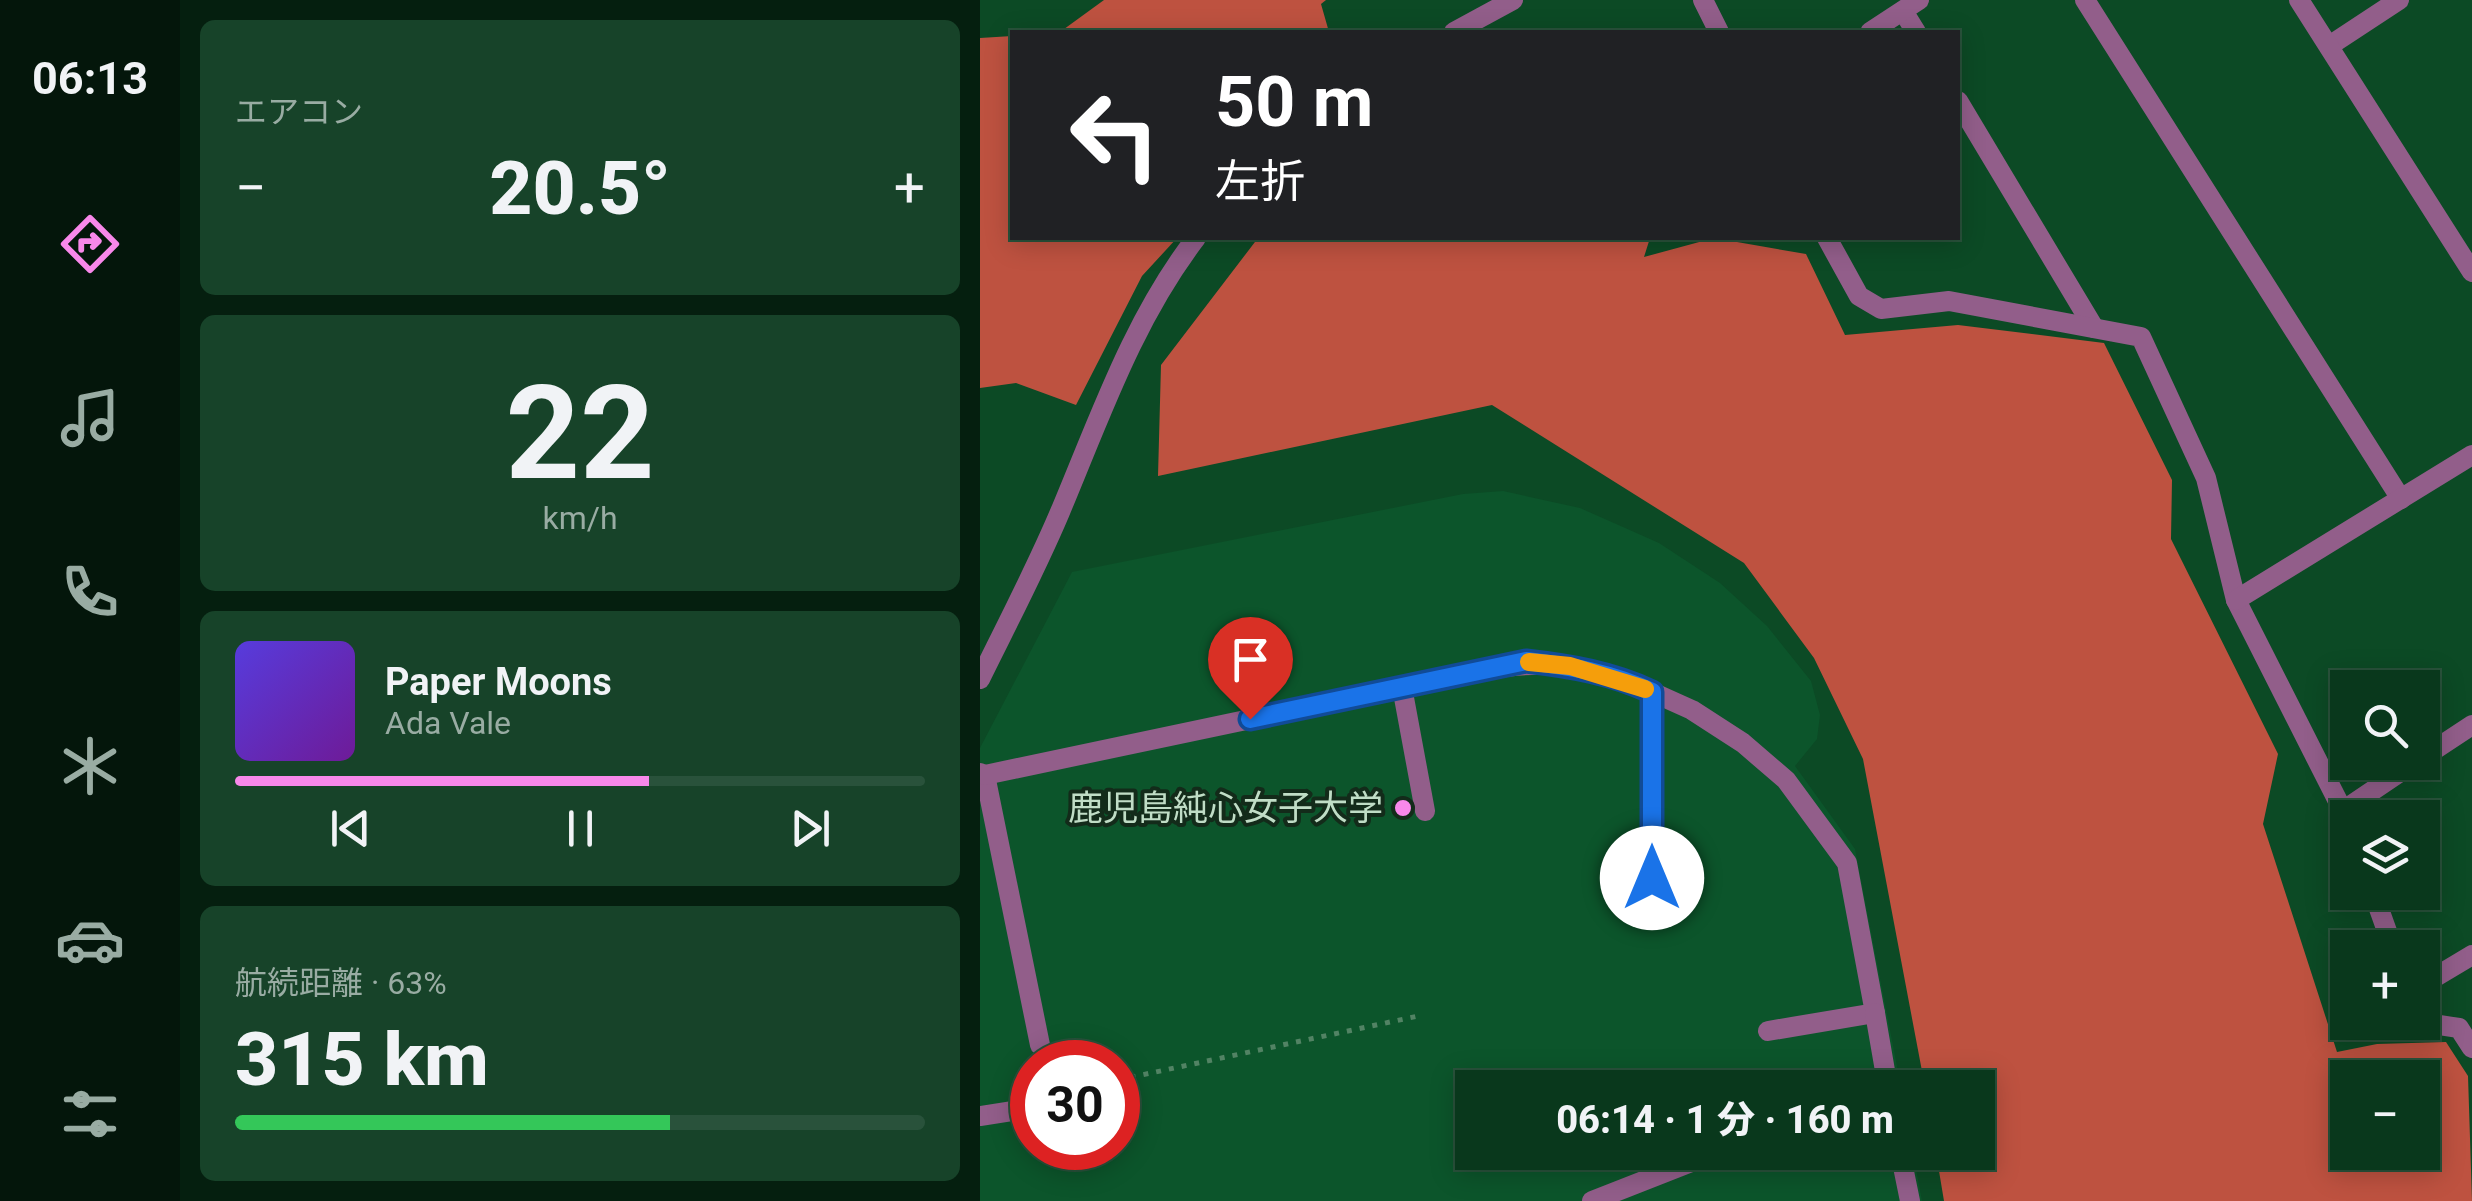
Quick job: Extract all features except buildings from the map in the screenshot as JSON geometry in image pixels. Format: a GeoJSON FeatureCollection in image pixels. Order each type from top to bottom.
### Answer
{"type":"FeatureCollection","features":[{"type":"Feature","properties":{"kind":"street"},"geometry":{"type":"LineString","coordinates":[[1458,30],[1513,0]]}},
{"type":"Feature","properties":{"kind":"street"},"geometry":{"type":"LineString","coordinates":[[1703,0],[1718,30]]}},
{"type":"Feature","properties":{"kind":"street"},"geometry":{"type":"LineString","coordinates":[[2085,0],[2401,499]]}},
{"type":"Feature","properties":{"kind":"street"},"geometry":{"type":"LineString","coordinates":[[2299,0],[2472,272]]}},
{"type":"Feature","properties":{"kind":"street"},"geometry":{"type":"LineString","coordinates":[[2328,46],[2398,0]]}},
{"type":"Feature","properties":{"kind":"street"},"geometry":{"type":"LineString","coordinates":[[1873,30],[1911,5],[1916,30]]}},
{"type":"Feature","properties":{"kind":"street"},"geometry":{"type":"LineString","coordinates":[[1960,104],[2094,328]]}},
{"type":"Feature","properties":{"kind":"street"},"geometry":{"type":"LineString","coordinates":[[980,679],[1058,516],[1113,380],[1149,308],[1195,240]]}},
{"type":"Feature","properties":{"kind":"street"},"geometry":{"type":"LineString","coordinates":[[1828,240],[1859,296],[1880,309],[1949,301],[2141,336],[2206,478],[2236,600],[2338,800]]}},
{"type":"Feature","properties":{"kind":"street"},"geometry":{"type":"LineString","coordinates":[[2236,600],[2472,456]]}},
{"type":"Feature","properties":{"kind":"street"},"geometry":{"type":"LineString","coordinates":[[1039,1040],[982,774],[1526,661],[1570,666],[1652,692],[1692,710],[1743,743],[1786,780],[1846,863],[1885,1070]]}},
{"type":"Feature","properties":{"kind":"street"},"geometry":{"type":"LineString","coordinates":[[1402,687],[1425,811]]}},
{"type":"Feature","properties":{"kind":"street"},"geometry":{"type":"LineString","coordinates":[[1652,692],[1652,878]]}},
{"type":"Feature","properties":{"kind":"street"},"geometry":{"type":"LineString","coordinates":[[2440,746],[2472,724]]}},
{"type":"Feature","properties":{"kind":"street"},"geometry":{"type":"LineString","coordinates":[[2366,800],[2392,780]]}},
{"type":"Feature","properties":{"kind":"street"},"geometry":{"type":"LineString","coordinates":[[2440,975],[2472,955]]}},
{"type":"Feature","properties":{"kind":"street"},"geometry":{"type":"LineString","coordinates":[[1768,1031],[1875,1012]]}},
{"type":"Feature","properties":{"kind":"street"},"geometry":{"type":"LineString","coordinates":[[2440,1025],[2459,1028],[2472,1048]]}},
{"type":"Feature","properties":{"kind":"street"},"geometry":{"type":"LineString","coordinates":[[980,1116],[1010,1111]]}},
{"type":"Feature","properties":{"kind":"street"},"geometry":{"type":"LineString","coordinates":[[1591,1200],[1669,1170]]}},
{"type":"Feature","properties":{"kind":"street"},"geometry":{"type":"LineString","coordinates":[[1904,1170],[1910,1201]]}},
{"type":"Feature","properties":{"kind":"path"},"geometry":{"type":"LineString","coordinates":[[1140,1075],[1423,1015]]}},
{"type":"Feature","properties":{"kind":"shaded area"},"geometry":{"type":"Polygon","coordinates":[[[1104,0],[1326,0],[1321,4],[1328,30],[1063,30],[1104,0]]]}},
{"type":"Feature","properties":{"kind":"shaded area"},"geometry":{"type":"Polygon","coordinates":[[[1010,36],[1010,240],[1175,240],[1142,276],[1076,405],[1016,383],[980,388],[980,38],[1010,36]]]}},
{"type":"Feature","properties":{"kind":"shaded area"},"geometry":{"type":"Polygon","coordinates":[[[1256,240],[1649,240],[1644,257],[1707,240],[1726,240],[1806,254],[1845,335],[1958,325],[2104,343],[2172,480],[2171,539],[2278,754],[2263,824],[2330,1040],[2337,1052],[2377,1044],[2446,1042],[2468,1076],[2472,1201],[1944,1201],[1939,1170],[1995,1170],[1995,1070],[1922,1070],[1863,759],[1814,658],[1744,563],[1492,405],[1158,476],[1161,365],[1256,240]]]}},
{"type":"Feature","properties":{"kind":"shaded area","name":"鹿児島純心女子大学"},"geometry":{"type":"Polygon","coordinates":[[[1503,491],[1580,508],[1659,543],[1720,583],[1767,626],[1811,681],[1820,715],[1817,739],[1795,766],[1855,849],[1898,1070],[1455,1070],[1455,1170],[1916,1170],[1922,1201],[980,1201],[980,748],[1072,572],[1463,494],[1503,491]]]}},
{"type":"Feature","properties":{"kind":"slow traffic"},"geometry":{"type":"LineString","coordinates":[[1529,662],[1570,666],[1645,689]]}},
{"type":"Feature","properties":{"kind":"place","name":"鹿児島純心女子大学"},"geometry":{"type":"Point","coordinates":[1403,808]}},
{"type":"Feature","properties":{"kind":"route"},"geometry":{"type":"LineString","coordinates":[[1250,719],[1526,661],[1570,666],[1629,681],[1652,692],[1652,878]]}}]}
